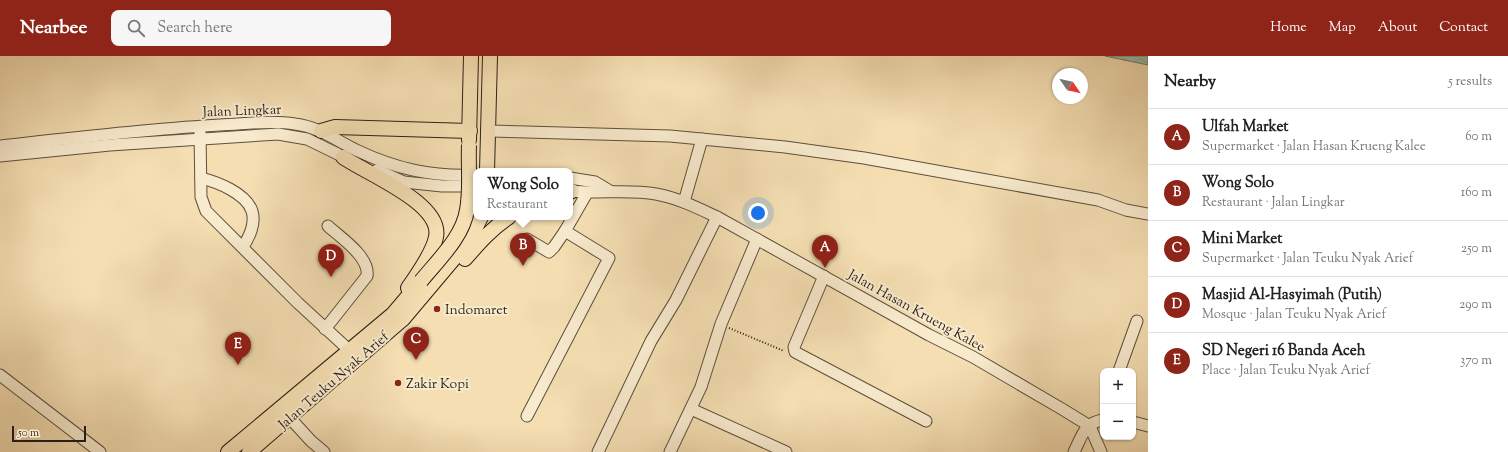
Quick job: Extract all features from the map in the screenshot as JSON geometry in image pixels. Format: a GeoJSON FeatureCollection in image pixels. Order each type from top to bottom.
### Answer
{"type":"FeatureCollection","features":[{"type":"Feature","properties":{"kind":"main road"},"geometry":{"type":"LineString","coordinates":[[487,168],[490,56]]}},
{"type":"Feature","properties":{"kind":"main road"},"geometry":{"type":"LineString","coordinates":[[426,284],[464,221],[467,209],[471,62]]}},
{"type":"Feature","properties":{"kind":"main road"},"geometry":{"type":"LineString","coordinates":[[314,129],[335,127],[469,138]]}},
{"type":"Feature","properties":{"kind":"main road"},"geometry":{"type":"LineString","coordinates":[[343,157],[405,194],[424,209],[435,224],[437,232],[433,246],[398,316]]}},
{"type":"Feature","properties":{"kind":"main road"},"geometry":{"type":"LineString","coordinates":[[398,316],[426,284],[462,249],[472,235],[480,220]]}},
{"type":"Feature","properties":{"kind":"main road"},"geometry":{"type":"LineString","coordinates":[[398,316],[444,283],[482,238],[496,225],[505,220]]}},
{"type":"Feature","properties":{"kind":"main road","name":"Jalan Teuku Nyak Arief"},"geometry":{"type":"LineString","coordinates":[[228,452],[349,350],[398,316]]}},
{"type":"Feature","properties":{"kind":"main road","name":"Jalan Teuku Nyak Arief"},"geometry":{"type":"LineString","coordinates":[[248,452],[289,417],[398,316]]}},
{"type":"Feature","properties":{"kind":"street","name":"Jalan Lingkar"},"geometry":{"type":"LineString","coordinates":[[0,146],[200,126],[281,123],[314,129],[356,150],[391,164],[419,172],[454,176],[473,175]]}},
{"type":"Feature","properties":{"kind":"street"},"geometry":{"type":"LineString","coordinates":[[200,126],[201,197],[206,210],[325,329],[349,350]]}},
{"type":"Feature","properties":{"kind":"street"},"geometry":{"type":"LineString","coordinates":[[307,139],[314,129]]}},
{"type":"Feature","properties":{"kind":"street"},"geometry":{"type":"LineString","coordinates":[[488,131],[621,134],[702,139],[785,147],[864,158],[1098,200],[1126,210],[1148,214]]}},
{"type":"Feature","properties":{"kind":"street"},"geometry":{"type":"LineString","coordinates":[[0,156],[57,149],[200,141],[278,134],[307,139],[343,157],[404,182],[442,186],[473,186]]}},
{"type":"Feature","properties":{"kind":"street"},"geometry":{"type":"LineString","coordinates":[[686,198],[698,159],[702,139]]}},
{"type":"Feature","properties":{"kind":"street"},"geometry":{"type":"LineString","coordinates":[[201,174],[225,186],[248,204],[252,211],[253,219],[251,232],[243,247]]}},
{"type":"Feature","properties":{"kind":"street"},"geometry":{"type":"LineString","coordinates":[[573,187],[595,182],[610,191]]}},
{"type":"Feature","properties":{"kind":"street"},"geometry":{"type":"LineString","coordinates":[[573,189],[587,193],[610,191]]}},
{"type":"Feature","properties":{"kind":"street","name":"Jalan Hasan Krueng Kalee"},"geometry":{"type":"LineString","coordinates":[[610,191],[656,194],[686,198],[756,239],[929,335],[973,357],[1088,425]]}},
{"type":"Feature","properties":{"kind":"street"},"geometry":{"type":"LineString","coordinates":[[573,217],[587,193]]}},
{"type":"Feature","properties":{"kind":"street"},"geometry":{"type":"LineString","coordinates":[[598,452],[651,341],[676,300],[717,217]]}},
{"type":"Feature","properties":{"kind":"street"},"geometry":{"type":"LineString","coordinates":[[527,239],[549,252],[554,247],[571,220]]}},
{"type":"Feature","properties":{"kind":"street"},"geometry":{"type":"LineString","coordinates":[[325,329],[367,276],[368,272],[363,259],[328,226]]}},
{"type":"Feature","properties":{"kind":"street"},"geometry":{"type":"LineString","coordinates":[[526,416],[609,258],[565,231]]}},
{"type":"Feature","properties":{"kind":"street"},"geometry":{"type":"LineString","coordinates":[[670,452],[705,377],[721,324],[756,239]]}},
{"type":"Feature","properties":{"kind":"street"},"geometry":{"type":"LineString","coordinates":[[824,276],[794,347],[795,352],[926,421]]}},
{"type":"Feature","properties":{"kind":"street"},"geometry":{"type":"LineString","coordinates":[[1120,368],[1137,322]]}},
{"type":"Feature","properties":{"kind":"street"},"geometry":{"type":"LineString","coordinates":[[0,375],[100,452]]}},
{"type":"Feature","properties":{"kind":"street"},"geometry":{"type":"LineString","coordinates":[[691,409],[786,452]]}},
{"type":"Feature","properties":{"kind":"street"},"geometry":{"type":"LineString","coordinates":[[289,417],[310,442],[324,452]]}},
{"type":"Feature","properties":{"kind":"street"},"geometry":{"type":"LineString","coordinates":[[1074,452],[1088,425],[1100,419]]}},
{"type":"Feature","properties":{"kind":"street"},"geometry":{"type":"LineString","coordinates":[[1136,423],[1148,426]]}},
{"type":"Feature","properties":{"kind":"street"},"geometry":{"type":"LineString","coordinates":[[1088,425],[1101,452]]}},
{"type":"Feature","properties":{"kind":"path"},"geometry":{"type":"LineString","coordinates":[[721,324],[778,349],[795,352]]}},
{"type":"Feature","properties":{"kind":"water"},"geometry":{"type":"Polygon","coordinates":[[[1105,56],[1148,56],[1148,65],[1105,56]]]}},
{"type":"Feature","properties":{"kind":"place","name":"Wong Solo"},"geometry":{"type":"Point","coordinates":[523,266]}},
{"type":"Feature","properties":{"kind":"place","name":"Ulfah Market"},"geometry":{"type":"Point","coordinates":[825,268]}},
{"type":"Feature","properties":{"kind":"place","name":"Masjid Al-Hasyimah (Putih)"},"geometry":{"type":"Point","coordinates":[331,277]}},
{"type":"Feature","properties":{"kind":"place","name":"Indomaret"},"geometry":{"type":"Point","coordinates":[437,309]}},
{"type":"Feature","properties":{"kind":"place","name":"Mini Market"},"geometry":{"type":"Point","coordinates":[416,360]}},
{"type":"Feature","properties":{"kind":"place","name":"SD Negeri 16 Banda Aceh"},"geometry":{"type":"Point","coordinates":[238,365]}},
{"type":"Feature","properties":{"kind":"place","name":"Zakir Kopi"},"geometry":{"type":"Point","coordinates":[398,383]}}]}
